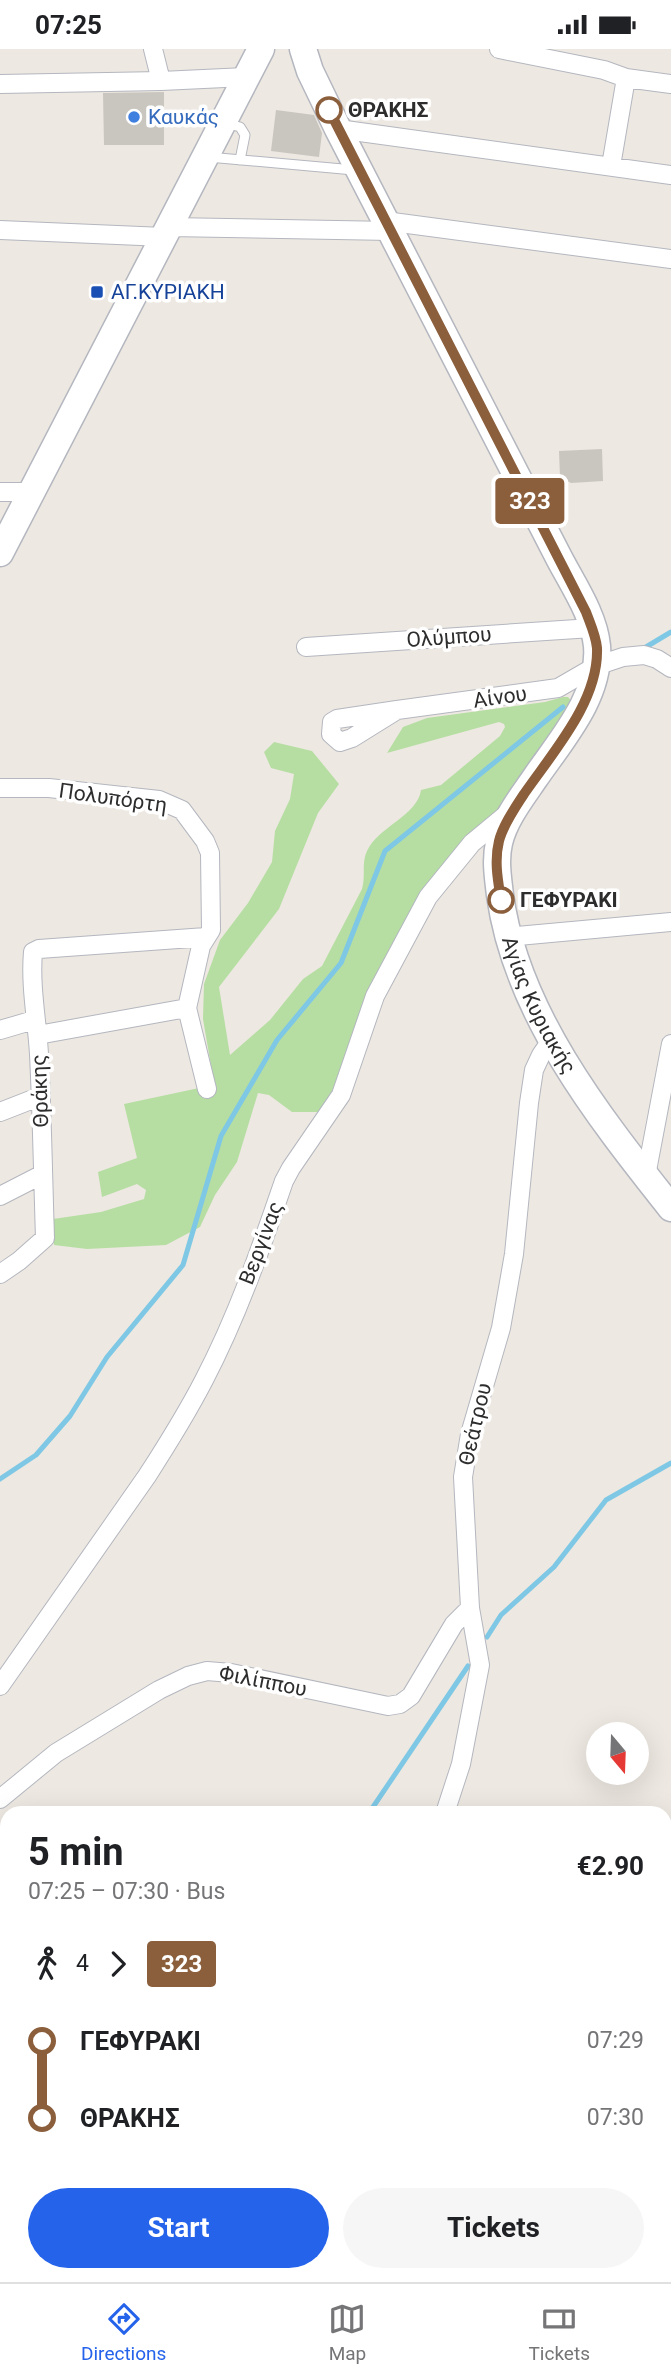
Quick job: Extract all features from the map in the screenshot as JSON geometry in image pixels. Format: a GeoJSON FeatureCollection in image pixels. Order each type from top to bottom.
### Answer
{"type":"FeatureCollection","features":[{"type":"Feature","properties":{"kind":"street"},"geometry":{"type":"LineString","coordinates":[[153,49],[161,81]]}},
{"type":"Feature","properties":{"kind":"street"},"geometry":{"type":"LineString","coordinates":[[0,553],[261,49]]}},
{"type":"Feature","properties":{"kind":"street"},"geometry":{"type":"LineString","coordinates":[[274,49],[299,61],[307,60]]}},
{"type":"Feature","properties":{"kind":"street"},"geometry":{"type":"LineString","coordinates":[[499,49],[604,70],[626,78],[671,84]]}},
{"type":"Feature","properties":{"kind":"street","name":"Αγίας Κυριακής"},"geometry":{"type":"LineString","coordinates":[[307,60],[338,129],[557,554],[592,628],[597,645],[591,689],[574,720],[517,805],[499,840],[496,862],[511,951],[552,1039],[590,1099],[671,1208]]}},
{"type":"Feature","properties":{"kind":"street"},"geometry":{"type":"LineString","coordinates":[[0,84],[246,77]]}},
{"type":"Feature","properties":{"kind":"street"},"geometry":{"type":"LineString","coordinates":[[611,166],[626,78]]}},
{"type":"Feature","properties":{"kind":"street"},"geometry":{"type":"LineString","coordinates":[[338,129],[671,175]]}},
{"type":"Feature","properties":{"kind":"street"},"geometry":{"type":"LineString","coordinates":[[0,230],[166,232],[388,226],[671,259]]}},
{"type":"Feature","properties":{"kind":"street"},"geometry":{"type":"LineString","coordinates":[[0,492],[32,492]]}},
{"type":"Feature","properties":{"kind":"street","name":"Ολύμπου"},"geometry":{"type":"LineString","coordinates":[[306,647],[592,628]]}},
{"type":"Feature","properties":{"kind":"street","name":"Αίνου"},"geometry":{"type":"LineString","coordinates":[[397,710],[558,688],[596,666],[635,656],[644,655],[666,660]]}},
{"type":"Feature","properties":{"kind":"street","name":"Πολυπόρτη"},"geometry":{"type":"LineString","coordinates":[[0,788],[49,788],[159,800],[182,810],[205,841],[210,853],[212,923],[211,930],[201,946],[187,1008],[207,1089]]}},
{"type":"Feature","properties":{"kind":"street","name":"Βεργίνας"},"geometry":{"type":"LineString","coordinates":[[0,1686],[152,1467],[205,1379],[250,1274],[290,1168],[341,1095],[374,996],[428,897],[472,843],[517,805]]}},
{"type":"Feature","properties":{"kind":"street"},"geometry":{"type":"LineString","coordinates":[[507,937],[671,922]]}},
{"type":"Feature","properties":{"kind":"street","name":"Θράκης"},"geometry":{"type":"LineString","coordinates":[[0,1274],[45,1237],[33,952],[39,949],[206,937]]}},
{"type":"Feature","properties":{"kind":"street"},"geometry":{"type":"LineString","coordinates":[[0,1030],[187,1008]]}},
{"type":"Feature","properties":{"kind":"street","name":"Θεάτρου"},"geometry":{"type":"LineString","coordinates":[[447,1806],[461,1764],[480,1665],[470,1608],[463,1477],[470,1434],[501,1328],[514,1254],[534,1070],[552,1039]]}},
{"type":"Feature","properties":{"kind":"street"},"geometry":{"type":"LineString","coordinates":[[646,1176],[671,1044]]}},
{"type":"Feature","properties":{"kind":"street"},"geometry":{"type":"LineString","coordinates":[[0,1112],[41,1096]]}},
{"type":"Feature","properties":{"kind":"street"},"geometry":{"type":"LineString","coordinates":[[0,1196],[43,1174]]}},
{"type":"Feature","properties":{"kind":"street","name":"Φιλίππου"},"geometry":{"type":"LineString","coordinates":[[0,1799],[56,1753],[101,1725],[159,1690],[188,1676],[207,1671],[231,1673],[388,1706],[400,1704],[411,1696],[454,1624],[470,1608]]}},
{"type":"Feature","properties":{"kind":"lane"},"geometry":{"type":"LineString","coordinates":[[222,122],[243,130],[245,139],[240,160]]}},
{"type":"Feature","properties":{"kind":"lane"},"geometry":{"type":"LineString","coordinates":[[204,157],[359,170]]}},
{"type":"Feature","properties":{"kind":"green space"},"geometry":{"type":"Polygon","coordinates":[[[568,697],[574,704],[515,803],[424,896],[338,1093],[325,1112],[292,1112],[269,1095],[258,1093],[237,1162],[215,1195],[200,1227],[166,1245],[87,1249],[54,1245],[53,1219],[101,1212],[144,1199],[146,1190],[137,1184],[102,1197],[98,1172],[137,1158],[124,1104],[214,1083],[203,1019],[204,984],[220,940],[248,903],[272,862],[275,831],[290,799],[294,774],[271,768],[264,752],[274,742],[312,751],[339,784],[318,813],[279,909],[219,987],[230,1055],[270,1020],[303,979],[322,966],[362,889],[365,856],[372,843],[413,807],[421,790],[441,785],[500,736],[505,727],[499,722],[387,753],[403,727],[427,718],[545,702],[568,697]]]}},
{"type":"Feature","properties":{"kind":"building","name":"Καυκάς"},"geometry":{"type":"Polygon","coordinates":[[[164,92],[164,145],[104,145],[103,93],[164,92]]]}},
{"type":"Feature","properties":{"kind":"building"},"geometry":{"type":"Polygon","coordinates":[[[276,110],[314,115],[322,133],[319,157],[271,151],[276,110]]]}},
{"type":"Feature","properties":{"kind":"building"},"geometry":{"type":"Polygon","coordinates":[[[602,449],[603,481],[571,483],[560,477],[559,451],[602,449]]]}},
{"type":"Feature","properties":{"kind":"waterway"},"geometry":{"type":"LineString","coordinates":[[646,647],[671,632]]}},
{"type":"Feature","properties":{"kind":"waterway"},"geometry":{"type":"LineString","coordinates":[[0,1479],[36,1455],[70,1416],[107,1357],[183,1265],[221,1136],[277,1040],[341,963],[385,851],[563,707]]}},
{"type":"Feature","properties":{"kind":"waterway"},"geometry":{"type":"LineString","coordinates":[[487,1637],[501,1615],[554,1567],[606,1500],[671,1463]]}},
{"type":"Feature","properties":{"kind":"waterway"},"geometry":{"type":"LineString","coordinates":[[374,1806],[468,1666]]}},
{"type":"Feature","properties":{"kind":"bus line","name":"323"},"geometry":{"type":"LineString","coordinates":[[329,110],[557,554],[586,612],[597,645],[591,689],[568,730],[517,805],[499,840],[496,862],[501,900]]}},
{"type":"Feature","properties":{"kind":"place","name":"ΘΡΑΚΗΣ"},"geometry":{"type":"Point","coordinates":[329,110]}},
{"type":"Feature","properties":{"kind":"place","name":"Καυκάς"},"geometry":{"type":"Point","coordinates":[134,117]}},
{"type":"Feature","properties":{"kind":"place","name":"ΑΓ.ΚΥΡΙΑΚΗ"},"geometry":{"type":"Point","coordinates":[97,292]}},
{"type":"Feature","properties":{"kind":"place","name":"ΓΕΦΥΡΑΚΙ"},"geometry":{"type":"Point","coordinates":[501,900]}}]}
